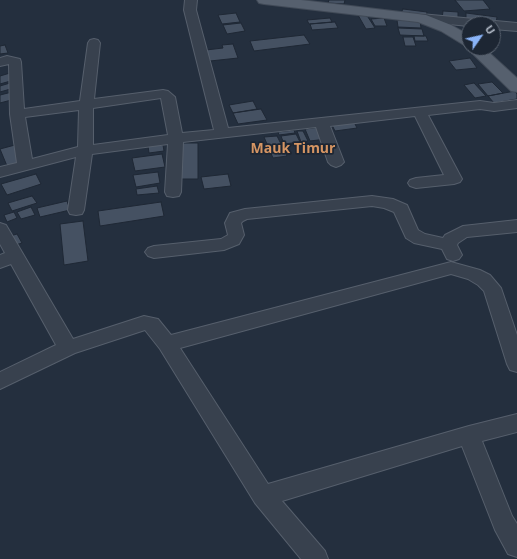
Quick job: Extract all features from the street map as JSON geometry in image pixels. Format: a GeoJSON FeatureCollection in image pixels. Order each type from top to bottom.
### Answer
{"type":"FeatureCollection","features":[{"type":"Feature","properties":{"kind":"main road"},"geometry":{"type":"LineString","coordinates":[[264,0],[376,11],[420,18],[446,28],[461,37]]}},
{"type":"Feature","properties":{"kind":"main road"},"geometry":{"type":"LineString","coordinates":[[484,56],[517,87]]}},
{"type":"Feature","properties":{"kind":"street"},"geometry":{"type":"LineString","coordinates":[[191,0],[190,10],[222,133]]}},
{"type":"Feature","properties":{"kind":"street"},"geometry":{"type":"LineString","coordinates":[[420,18],[461,22]]}},
{"type":"Feature","properties":{"kind":"street"},"geometry":{"type":"LineString","coordinates":[[501,25],[517,27]]}},
{"type":"Feature","properties":{"kind":"street"},"geometry":{"type":"LineString","coordinates":[[76,210],[85,150],[86,105],[94,43]]}},
{"type":"Feature","properties":{"kind":"street"},"geometry":{"type":"LineString","coordinates":[[0,62],[7,60],[15,62],[17,114],[25,164]]}},
{"type":"Feature","properties":{"kind":"street"},"geometry":{"type":"LineString","coordinates":[[17,114],[163,94],[168,97],[176,138],[173,192]]}},
{"type":"Feature","properties":{"kind":"street"},"geometry":{"type":"LineString","coordinates":[[0,172],[25,164],[85,150],[176,138],[419,111],[480,105],[494,107],[517,104]]}},
{"type":"Feature","properties":{"kind":"street"},"geometry":{"type":"LineString","coordinates":[[416,183],[454,179],[419,111]]}},
{"type":"Feature","properties":{"kind":"street"},"geometry":{"type":"LineString","coordinates":[[321,122],[336,162]]}},
{"type":"Feature","properties":{"kind":"street"},"geometry":{"type":"LineString","coordinates":[[154,252],[224,244],[229,242],[233,240],[236,235],[233,223],[236,217],[245,214],[372,201],[387,203],[401,209],[412,234],[420,239],[448,245]]}},
{"type":"Feature","properties":{"kind":"street"},"geometry":{"type":"LineString","coordinates":[[458,269],[448,245],[451,239],[463,232],[517,226]]}},
{"type":"Feature","properties":{"kind":"street"},"geometry":{"type":"LineString","coordinates":[[0,228],[8,259],[68,348]]}},
{"type":"Feature","properties":{"kind":"street"},"geometry":{"type":"LineString","coordinates":[[167,344],[451,268],[474,274],[484,280],[492,288],[517,364]]}},
{"type":"Feature","properties":{"kind":"street"},"geometry":{"type":"LineString","coordinates":[[0,381],[68,348],[144,323],[151,324],[167,344],[263,496],[316,559]]}},
{"type":"Feature","properties":{"kind":"street"},"geometry":{"type":"LineString","coordinates":[[263,496],[469,435],[517,423]]}},
{"type":"Feature","properties":{"kind":"street"},"geometry":{"type":"LineString","coordinates":[[469,435],[503,522],[517,546]]}},
{"type":"Feature","properties":{"kind":"building"},"geometry":{"type":"Polygon","coordinates":[[[329,0],[345,0],[344,4],[328,3],[329,0]]]}},
{"type":"Feature","properties":{"kind":"building"},"geometry":{"type":"Polygon","coordinates":[[[455,0],[483,0],[490,9],[464,11],[455,0]]]}},
{"type":"Feature","properties":{"kind":"building"},"geometry":{"type":"Polygon","coordinates":[[[403,9],[427,12],[426,16],[401,13],[403,9]]]}},
{"type":"Feature","properties":{"kind":"building"},"geometry":{"type":"Polygon","coordinates":[[[443,11],[458,12],[458,21],[442,19],[443,11]]]}},
{"type":"Feature","properties":{"kind":"building"},"geometry":{"type":"Polygon","coordinates":[[[236,13],[240,22],[222,24],[218,15],[236,13]]]}},
{"type":"Feature","properties":{"kind":"building"},"geometry":{"type":"Polygon","coordinates":[[[466,13],[489,16],[466,16],[466,13]]]}},
{"type":"Feature","properties":{"kind":"building"},"geometry":{"type":"Polygon","coordinates":[[[366,14],[375,28],[366,29],[358,15],[366,14]]]}},
{"type":"Feature","properties":{"kind":"building"},"geometry":{"type":"Polygon","coordinates":[[[330,18],[332,22],[309,24],[307,20],[330,18]]]}},
{"type":"Feature","properties":{"kind":"building"},"geometry":{"type":"Polygon","coordinates":[[[384,18],[387,26],[375,26],[371,19],[384,18]]]}},
{"type":"Feature","properties":{"kind":"building"},"geometry":{"type":"Polygon","coordinates":[[[397,20],[420,21],[421,28],[398,27],[397,20]]]}},
{"type":"Feature","properties":{"kind":"building"},"geometry":{"type":"Polygon","coordinates":[[[335,22],[338,28],[312,30],[310,24],[335,22]]]}},
{"type":"Feature","properties":{"kind":"building"},"geometry":{"type":"Polygon","coordinates":[[[241,23],[245,31],[227,34],[223,25],[241,23]]]}},
{"type":"Feature","properties":{"kind":"building"},"geometry":{"type":"Polygon","coordinates":[[[398,28],[422,29],[424,36],[400,35],[398,28]]]}},
{"type":"Feature","properties":{"kind":"building"},"geometry":{"type":"Polygon","coordinates":[[[304,35],[310,44],[254,51],[250,41],[304,35]]]}},
{"type":"Feature","properties":{"kind":"building"},"geometry":{"type":"Polygon","coordinates":[[[414,36],[426,36],[428,41],[415,41],[414,36]]]}},
{"type":"Feature","properties":{"kind":"building"},"geometry":{"type":"Polygon","coordinates":[[[403,37],[413,37],[416,46],[405,46],[403,37]]]}},
{"type":"Feature","properties":{"kind":"building"},"geometry":{"type":"Polygon","coordinates":[[[233,44],[238,58],[210,61],[206,50],[223,48],[222,45],[233,44]]]}},
{"type":"Feature","properties":{"kind":"building"},"geometry":{"type":"Polygon","coordinates":[[[5,45],[8,53],[0,54],[0,46],[5,45]]]}},
{"type":"Feature","properties":{"kind":"building"},"geometry":{"type":"Polygon","coordinates":[[[470,58],[477,68],[456,70],[449,61],[470,58]]]}},
{"type":"Feature","properties":{"kind":"building"},"geometry":{"type":"Polygon","coordinates":[[[10,73],[14,80],[0,84],[0,76],[10,73]]]}},
{"type":"Feature","properties":{"kind":"building"},"geometry":{"type":"Polygon","coordinates":[[[492,82],[503,93],[488,96],[478,84],[492,82]]]}},
{"type":"Feature","properties":{"kind":"building"},"geometry":{"type":"Polygon","coordinates":[[[10,83],[14,88],[0,92],[0,86],[10,83]]]}},
{"type":"Feature","properties":{"kind":"building"},"geometry":{"type":"Polygon","coordinates":[[[474,83],[486,96],[475,98],[464,85],[474,83]]]}},
{"type":"Feature","properties":{"kind":"building"},"geometry":{"type":"Polygon","coordinates":[[[515,91],[517,94],[517,99],[494,103],[488,96],[515,91]]]}},
{"type":"Feature","properties":{"kind":"building"},"geometry":{"type":"Polygon","coordinates":[[[12,92],[15,99],[0,103],[0,95],[12,92]]]}},
{"type":"Feature","properties":{"kind":"building"},"geometry":{"type":"Polygon","coordinates":[[[253,101],[257,109],[233,113],[229,105],[253,101]]]}},
{"type":"Feature","properties":{"kind":"building"},"geometry":{"type":"Polygon","coordinates":[[[261,109],[267,120],[238,124],[233,113],[261,109]]]}},
{"type":"Feature","properties":{"kind":"building"},"geometry":{"type":"Polygon","coordinates":[[[354,122],[357,128],[335,131],[332,125],[354,122]]]}},
{"type":"Feature","properties":{"kind":"building"},"geometry":{"type":"Polygon","coordinates":[[[321,127],[326,139],[310,141],[305,129],[321,127]]]}},
{"type":"Feature","properties":{"kind":"building"},"geometry":{"type":"Polygon","coordinates":[[[294,130],[295,133],[279,135],[278,132],[294,130]]]}},
{"type":"Feature","properties":{"kind":"building"},"geometry":{"type":"Polygon","coordinates":[[[297,131],[303,131],[308,141],[301,142],[297,131]]]}},
{"type":"Feature","properties":{"kind":"building"},"geometry":{"type":"Polygon","coordinates":[[[296,134],[300,142],[284,144],[281,136],[296,134]]]}},
{"type":"Feature","properties":{"kind":"building"},"geometry":{"type":"Polygon","coordinates":[[[277,136],[287,156],[273,158],[264,137],[277,136]]]}},
{"type":"Feature","properties":{"kind":"building"},"geometry":{"type":"Polygon","coordinates":[[[178,143],[198,143],[198,179],[177,179],[178,143]]]}},
{"type":"Feature","properties":{"kind":"building"},"geometry":{"type":"Polygon","coordinates":[[[15,145],[23,162],[7,166],[0,149],[15,145]]]}},
{"type":"Feature","properties":{"kind":"building"},"geometry":{"type":"Polygon","coordinates":[[[163,145],[164,151],[149,153],[148,146],[163,145]]]}},
{"type":"Feature","properties":{"kind":"building"},"geometry":{"type":"Polygon","coordinates":[[[162,154],[165,167],[135,171],[132,158],[162,154]]]}},
{"type":"Feature","properties":{"kind":"building"},"geometry":{"type":"Polygon","coordinates":[[[158,172],[160,183],[136,187],[133,175],[158,172]]]}},
{"type":"Feature","properties":{"kind":"building"},"geometry":{"type":"Polygon","coordinates":[[[36,174],[41,184],[7,195],[1,184],[36,174]]]}},
{"type":"Feature","properties":{"kind":"building"},"geometry":{"type":"Polygon","coordinates":[[[228,174],[231,186],[204,189],[201,177],[228,174]]]}},
{"type":"Feature","properties":{"kind":"building"},"geometry":{"type":"Polygon","coordinates":[[[157,186],[159,193],[137,195],[136,189],[157,186]]]}},
{"type":"Feature","properties":{"kind":"building"},"geometry":{"type":"Polygon","coordinates":[[[32,196],[37,203],[12,211],[8,203],[32,196]]]}},
{"type":"Feature","properties":{"kind":"building"},"geometry":{"type":"Polygon","coordinates":[[[67,201],[70,210],[40,217],[37,208],[67,201]]]}},
{"type":"Feature","properties":{"kind":"building"},"geometry":{"type":"Polygon","coordinates":[[[161,202],[164,216],[100,226],[98,211],[161,202]]]}},
{"type":"Feature","properties":{"kind":"building"},"geometry":{"type":"Polygon","coordinates":[[[31,207],[35,215],[21,219],[17,212],[31,207]]]}},
{"type":"Feature","properties":{"kind":"building"},"geometry":{"type":"Polygon","coordinates":[[[14,212],[17,218],[7,222],[4,215],[14,212]]]}},
{"type":"Feature","properties":{"kind":"building"},"geometry":{"type":"Polygon","coordinates":[[[83,221],[88,261],[64,265],[60,224],[83,221]]]}},
{"type":"Feature","properties":{"kind":"building"},"geometry":{"type":"Polygon","coordinates":[[[17,234],[22,243],[12,246],[7,237],[17,234]]]}},
{"type":"Feature","properties":{"kind":"district","name":"Mauk Timur"},"geometry":{"type":"Point","coordinates":[293,149]}}]}
